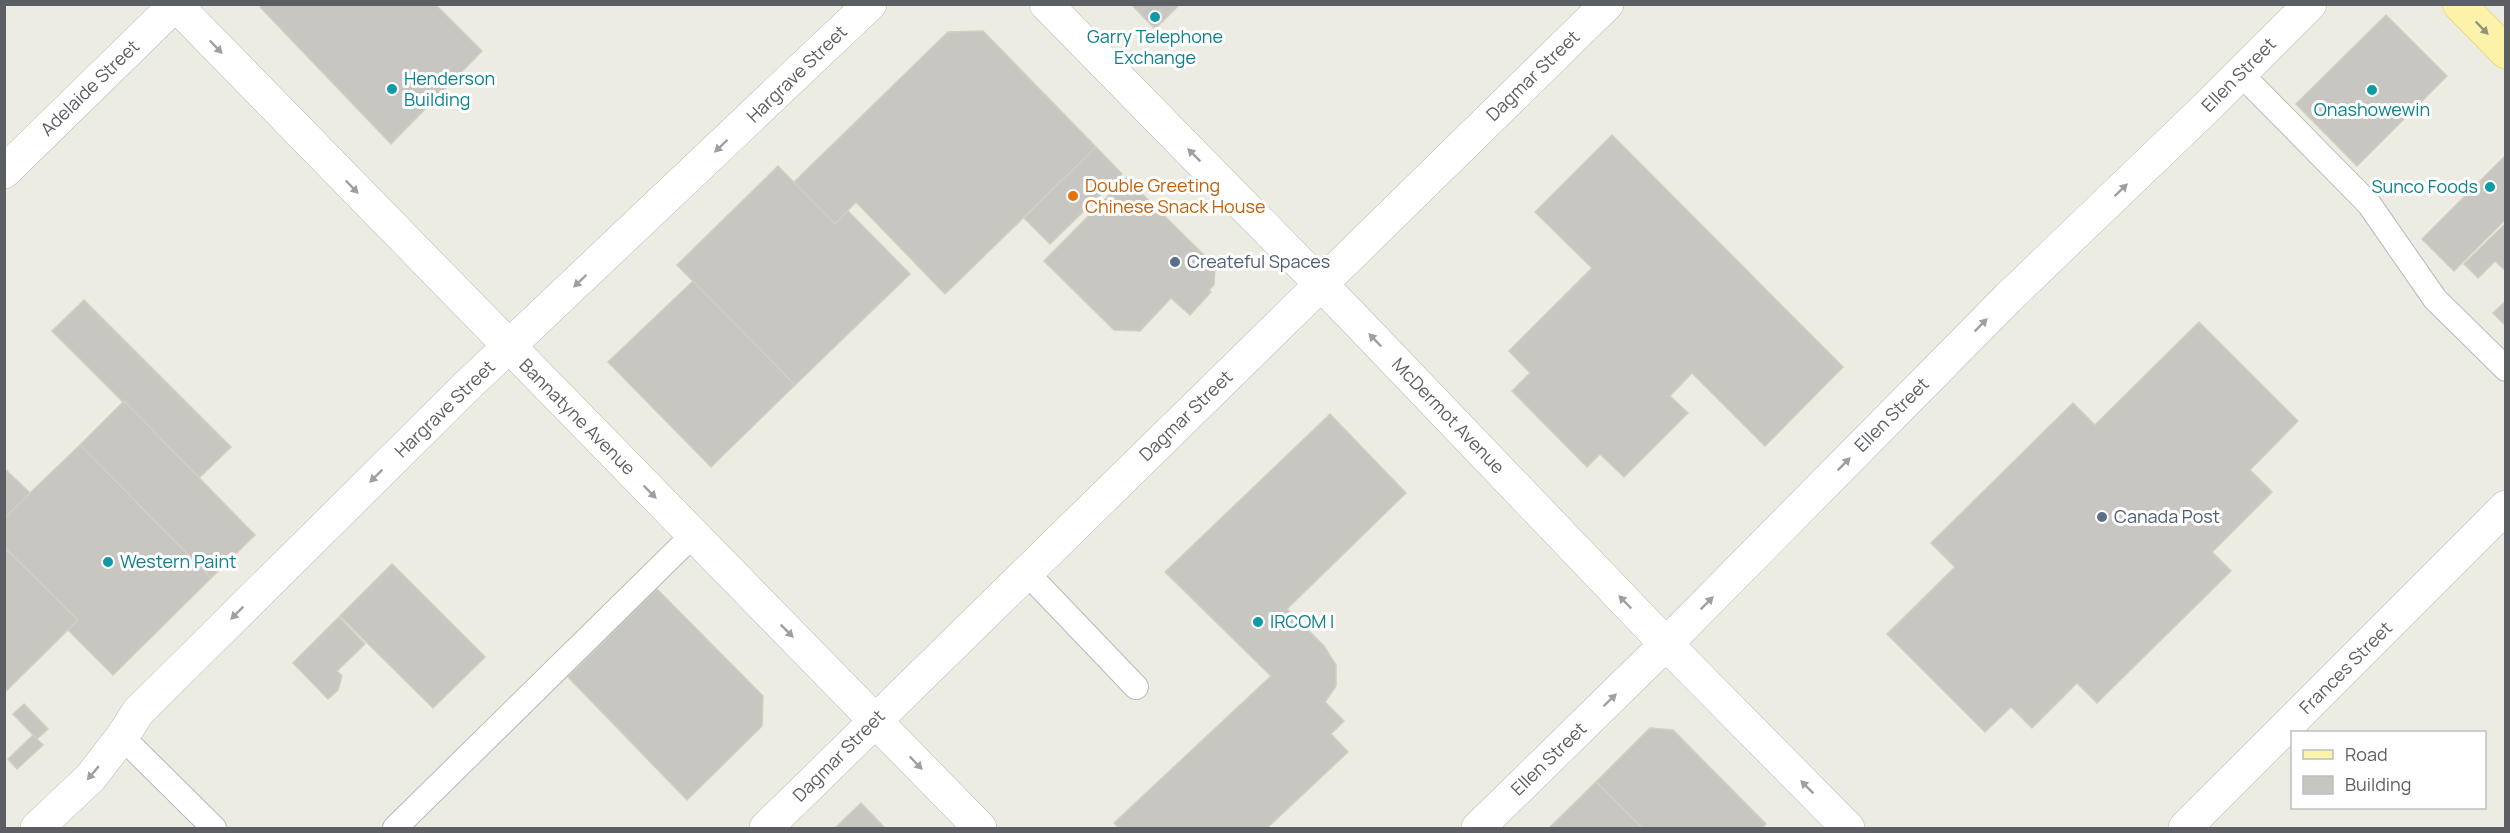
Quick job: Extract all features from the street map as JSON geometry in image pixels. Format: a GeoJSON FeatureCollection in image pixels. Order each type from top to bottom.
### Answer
{"type":"FeatureCollection","features":[{"type":"Feature","properties":{"kind":"main road"},"geometry":{"type":"LineString","coordinates":[[2459,4],[2505,52]]}},
{"type":"Feature","properties":{"kind":"street","name":"Hargrave Street"},"geometry":{"type":"LineString","coordinates":[[37,828],[90,778],[138,712],[508,348],[870,4]]}},
{"type":"Feature","properties":{"kind":"street","name":"McDermot Avenue"},"geometry":{"type":"LineString","coordinates":[[1046,4],[1322,285],[1666,644],[1848,828]]}},
{"type":"Feature","properties":{"kind":"street","name":"Dagmar Street"},"geometry":{"type":"LineString","coordinates":[[766,828],[1607,4]]}},
{"type":"Feature","properties":{"kind":"street","name":"Ellen Street"},"geometry":{"type":"LineString","coordinates":[[1478,828],[1666,644],[2008,298],[2241,74],[2310,4]]}},
{"type":"Feature","properties":{"kind":"street","name":"Bannatyne Avenue"},"geometry":{"type":"LineString","coordinates":[[175,5],[980,828]]}},
{"type":"Feature","properties":{"kind":"street","name":"Adelaide Street"},"geometry":{"type":"LineString","coordinates":[[4,172],[175,5]]}},
{"type":"Feature","properties":{"kind":"street","name":"Frances Street"},"geometry":{"type":"LineString","coordinates":[[2185,828],[2505,507]]}},
{"type":"Feature","properties":{"kind":"lane"},"geometry":{"type":"LineString","coordinates":[[2241,74],[2369,204],[2435,299],[2505,369]]}},
{"type":"Feature","properties":{"kind":"lane"},"geometry":{"type":"LineString","coordinates":[[395,828],[693,535]]}},
{"type":"Feature","properties":{"kind":"lane"},"geometry":{"type":"LineString","coordinates":[[1026,572],[1136,687]]}},
{"type":"Feature","properties":{"kind":"lane"},"geometry":{"type":"LineString","coordinates":[[122,737],[214,828]]}},
{"type":"Feature","properties":{"kind":"building","name":"Henderson Building"},"geometry":{"type":"Polygon","coordinates":[[[262,4],[435,4],[482,51],[391,144],[260,7],[262,4]]]}},
{"type":"Feature","properties":{"kind":"building","name":"Garry Telephone Exchange"},"geometry":{"type":"Polygon","coordinates":[[[1131,4],[1180,4],[1155,29],[1131,4]]]}},
{"type":"Feature","properties":{"kind":"building","name":"Onashowewin"},"geometry":{"type":"Polygon","coordinates":[[[2386,15],[2447,76],[2357,166],[2296,104],[2386,15]]]}},
{"type":"Feature","properties":{"kind":"building"},"geometry":{"type":"Polygon","coordinates":[[[983,31],[1096,147],[945,294],[856,202],[835,224],[794,182],[948,32],[983,31]]]}},
{"type":"Feature","properties":{"kind":"building"},"geometry":{"type":"Polygon","coordinates":[[[1612,135],[1843,367],[1765,446],[1692,373],[1670,396],[1688,413],[1624,477],[1600,454],[1587,467],[1512,391],[1530,373],[1509,351],[1592,268],[1535,212],[1612,135]]]}},
{"type":"Feature","properties":{"kind":"building","name":"Double Greeting Chinese Snack House"},"geometry":{"type":"Polygon","coordinates":[[[1096,147],[1122,174],[1050,244],[1024,218],[1096,147]]]}},
{"type":"Feature","properties":{"kind":"building","name":"Sunco Foods"},"geometry":{"type":"Polygon","coordinates":[[[2506,155],[2506,219],[2454,271],[2422,239],[2506,155]]]}},
{"type":"Feature","properties":{"kind":"building"},"geometry":{"type":"Polygon","coordinates":[[[778,166],[835,224],[848,211],[910,274],[795,385],[677,265],[778,166]]]}},
{"type":"Feature","properties":{"kind":"building"},"geometry":{"type":"Polygon","coordinates":[[[1126,178],[1210,261],[1208,263],[1215,269],[1214,285],[1209,290],[1211,292],[1190,315],[1171,298],[1140,331],[1114,330],[1044,261],[1126,178]]]}},
{"type":"Feature","properties":{"kind":"building"},"geometry":{"type":"Polygon","coordinates":[[[2506,223],[2506,271],[2495,261],[2478,278],[2464,264],[2506,223]]]}},
{"type":"Feature","properties":{"kind":"building"},"geometry":{"type":"Polygon","coordinates":[[[693,281],[795,385],[711,467],[608,362],[693,281]]]}},
{"type":"Feature","properties":{"kind":"building"},"geometry":{"type":"Polygon","coordinates":[[[84,300],[231,447],[199,478],[52,331],[84,300]]]}},
{"type":"Feature","properties":{"kind":"building"},"geometry":{"type":"Polygon","coordinates":[[[2506,301],[2506,326],[2493,313],[2506,301]]]}},
{"type":"Feature","properties":{"kind":"building","name":"Canada Post"},"geometry":{"type":"Polygon","coordinates":[[[2199,322],[2298,421],[2250,470],[2272,492],[2212,552],[2231,571],[2097,703],[2077,683],[2032,728],[2011,707],[1985,732],[1887,634],[1955,567],[1931,543],[2073,403],[2095,425],[2199,322]]]}},
{"type":"Feature","properties":{"kind":"building"},"geometry":{"type":"Polygon","coordinates":[[[124,401],[255,535],[211,578],[80,445],[124,401]]]}},
{"type":"Feature","properties":{"kind":"building","name":"IRCOM I"},"geometry":{"type":"Polygon","coordinates":[[[1330,414],[1406,493],[1287,609],[1324,646],[1336,665],[1336,686],[1325,702],[1344,721],[1331,734],[1348,752],[1267,828],[1119,828],[1114,823],[1271,676],[1165,572],[1330,414]]]}},
{"type":"Feature","properties":{"kind":"building","name":"Western Paint"},"geometry":{"type":"Polygon","coordinates":[[[80,445],[211,578],[113,675],[68,630],[78,620],[4,547],[4,518],[80,445]]]}},
{"type":"Feature","properties":{"kind":"building"},"geometry":{"type":"Polygon","coordinates":[[[4,468],[30,493],[4,518],[4,468]]]}},
{"type":"Feature","properties":{"kind":"building"},"geometry":{"type":"Polygon","coordinates":[[[4,547],[78,620],[4,693],[4,547]]]}},
{"type":"Feature","properties":{"kind":"building"},"geometry":{"type":"Polygon","coordinates":[[[392,564],[485,657],[433,708],[340,616],[392,564]]]}},
{"type":"Feature","properties":{"kind":"building"},"geometry":{"type":"Polygon","coordinates":[[[657,589],[763,696],[762,726],[687,800],[568,677],[657,589]]]}},
{"type":"Feature","properties":{"kind":"building"},"geometry":{"type":"Polygon","coordinates":[[[339,617],[365,644],[337,671],[342,676],[338,690],[328,699],[293,663],[339,617]]]}},
{"type":"Feature","properties":{"kind":"building"},"geometry":{"type":"Polygon","coordinates":[[[24,704],[48,729],[37,739],[13,714],[24,704]]]}},
{"type":"Feature","properties":{"kind":"building"},"geometry":{"type":"Polygon","coordinates":[[[1650,728],[1673,730],[1766,824],[1762,828],[1642,828],[1596,782],[1650,728]]]}},
{"type":"Feature","properties":{"kind":"building"},"geometry":{"type":"Polygon","coordinates":[[[33,735],[43,745],[17,769],[8,759],[33,735]]]}},
{"type":"Feature","properties":{"kind":"building"},"geometry":{"type":"Polygon","coordinates":[[[1596,782],[1642,828],[1549,828],[1596,782]]]}},
{"type":"Feature","properties":{"kind":"building"},"geometry":{"type":"Polygon","coordinates":[[[861,803],[885,828],[835,828],[861,803]]]}},
{"type":"Feature","properties":{"kind":"place","name":"Garry Telephone Exchange"},"geometry":{"type":"Point","coordinates":[1155,17]}},
{"type":"Feature","properties":{"kind":"place","name":"Henderson Building"},"geometry":{"type":"Point","coordinates":[392,89]}},
{"type":"Feature","properties":{"kind":"place","name":"Onashowewin"},"geometry":{"type":"Point","coordinates":[2372,90]}},
{"type":"Feature","properties":{"kind":"place","name":"Sunco Foods"},"geometry":{"type":"Point","coordinates":[2490,187]}},
{"type":"Feature","properties":{"kind":"place","name":"Double Greeting Chinese Snack House"},"geometry":{"type":"Point","coordinates":[1073,196]}},
{"type":"Feature","properties":{"kind":"place","name":"Createful Spaces"},"geometry":{"type":"Point","coordinates":[1175,262]}},
{"type":"Feature","properties":{"kind":"place","name":"Canada Post"},"geometry":{"type":"Point","coordinates":[2102,517]}},
{"type":"Feature","properties":{"kind":"place","name":"Western Paint"},"geometry":{"type":"Point","coordinates":[108,562]}},
{"type":"Feature","properties":{"kind":"place","name":"IRCOM I"},"geometry":{"type":"Point","coordinates":[1258,622]}}]}
